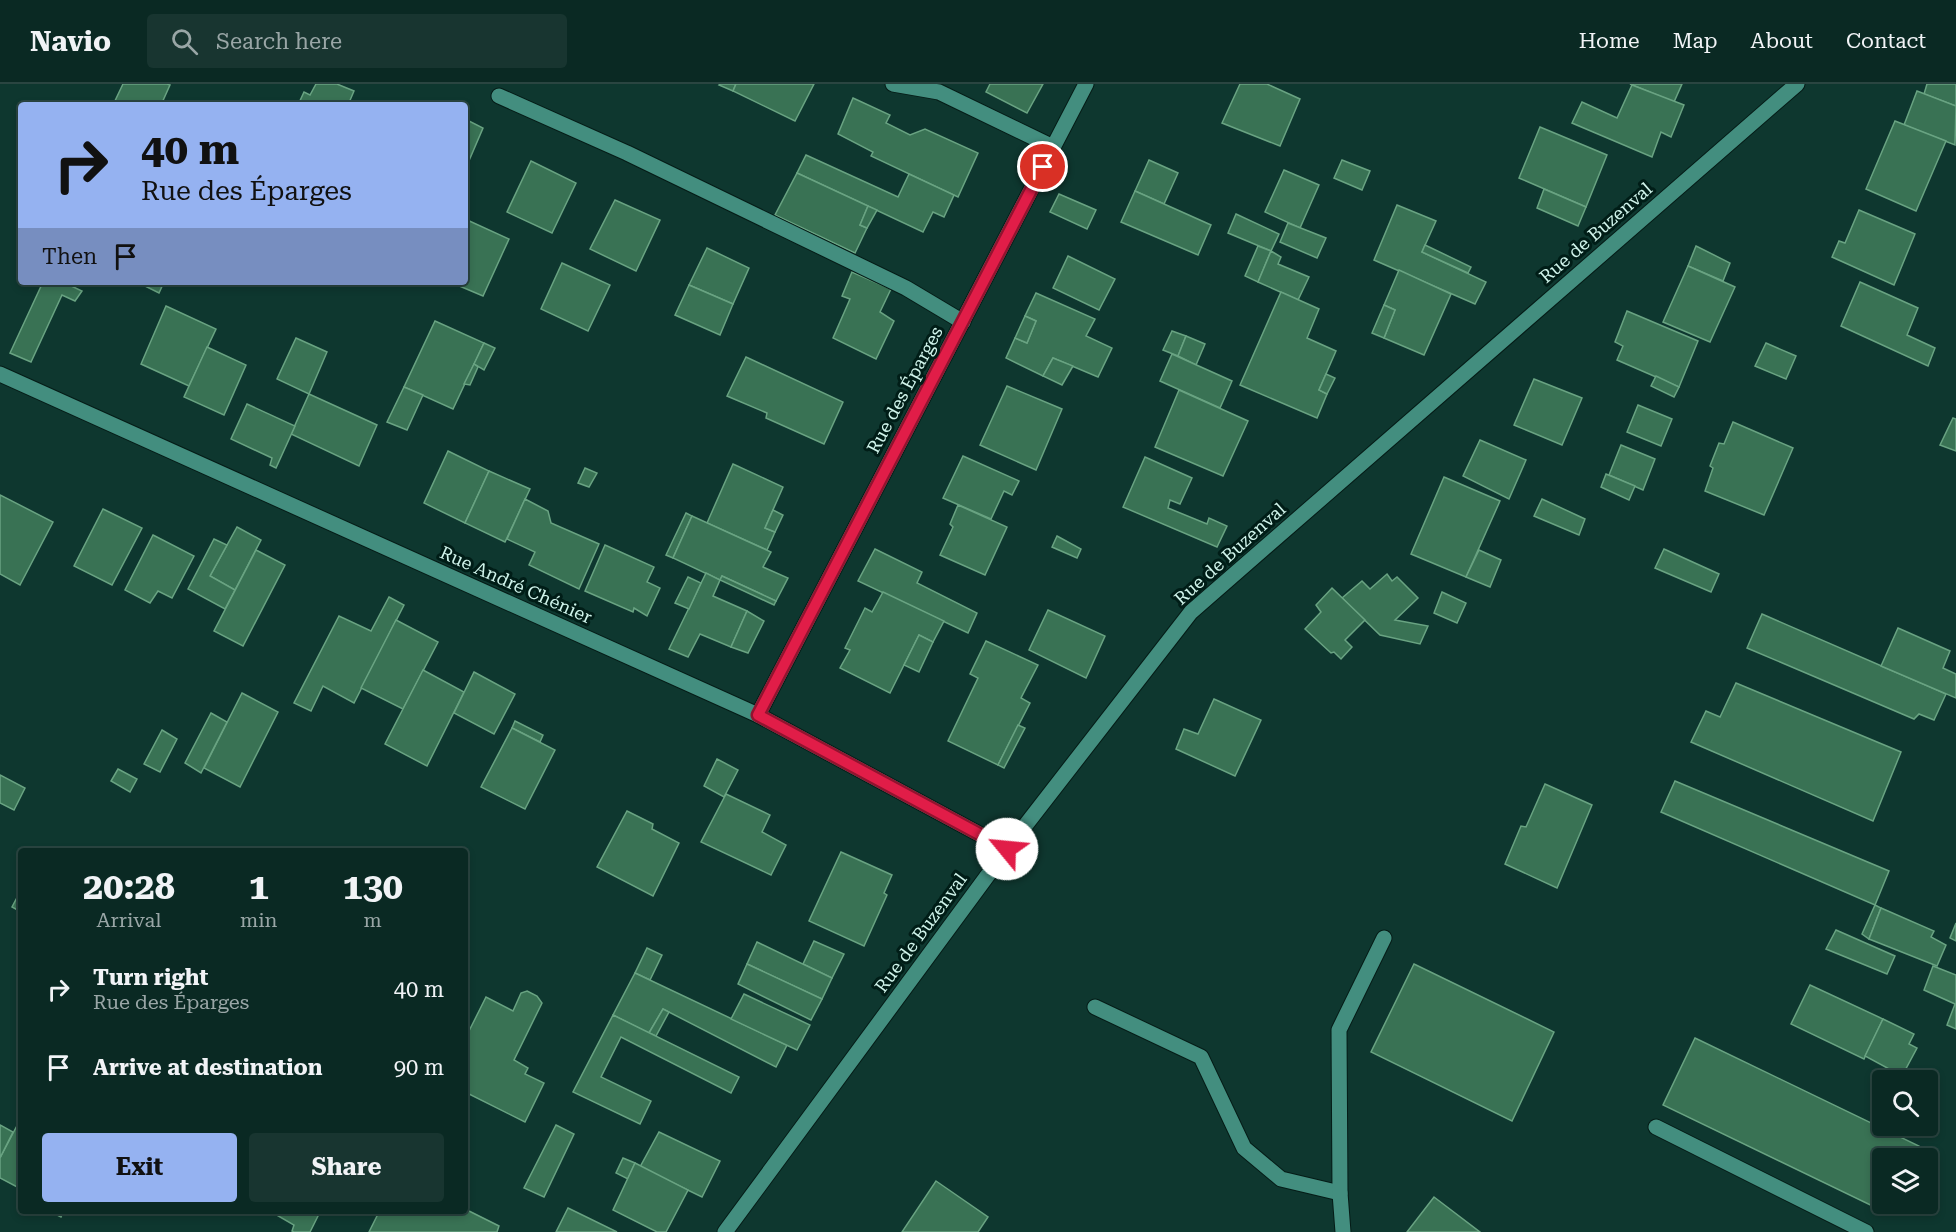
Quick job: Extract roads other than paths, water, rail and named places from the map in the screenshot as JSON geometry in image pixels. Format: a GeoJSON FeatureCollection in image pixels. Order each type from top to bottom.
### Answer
{"type":"FeatureCollection","features":[{"type":"Feature","properties":{"kind":"street"},"geometry":{"type":"LineString","coordinates":[[893,84],[939,92],[1053,147]]}},
{"type":"Feature","properties":{"kind":"street","name":"Rue des Éparges"},"geometry":{"type":"LineString","coordinates":[[758,715],[1086,84]]}},
{"type":"Feature","properties":{"kind":"street","name":"Rue de Buzenval"},"geometry":{"type":"LineString","coordinates":[[725,1232],[1007,849],[1191,612],[1797,84]]}},
{"type":"Feature","properties":{"kind":"street"},"geometry":{"type":"LineString","coordinates":[[499,96],[627,153],[906,288],[963,322]]}},
{"type":"Feature","properties":{"kind":"street","name":"Rue André Chénier"},"geometry":{"type":"LineString","coordinates":[[0,374],[758,715],[1007,849]]}},
{"type":"Feature","properties":{"kind":"street"},"geometry":{"type":"LineString","coordinates":[[1343,1232],[1340,1193],[1339,1030],[1384,939]]}},
{"type":"Feature","properties":{"kind":"street"},"geometry":{"type":"LineString","coordinates":[[1095,1007],[1201,1057],[1244,1148],[1281,1179],[1340,1193]]}},
{"type":"Feature","properties":{"kind":"street"},"geometry":{"type":"LineString","coordinates":[[1656,1127],[1866,1232]]}}]}
